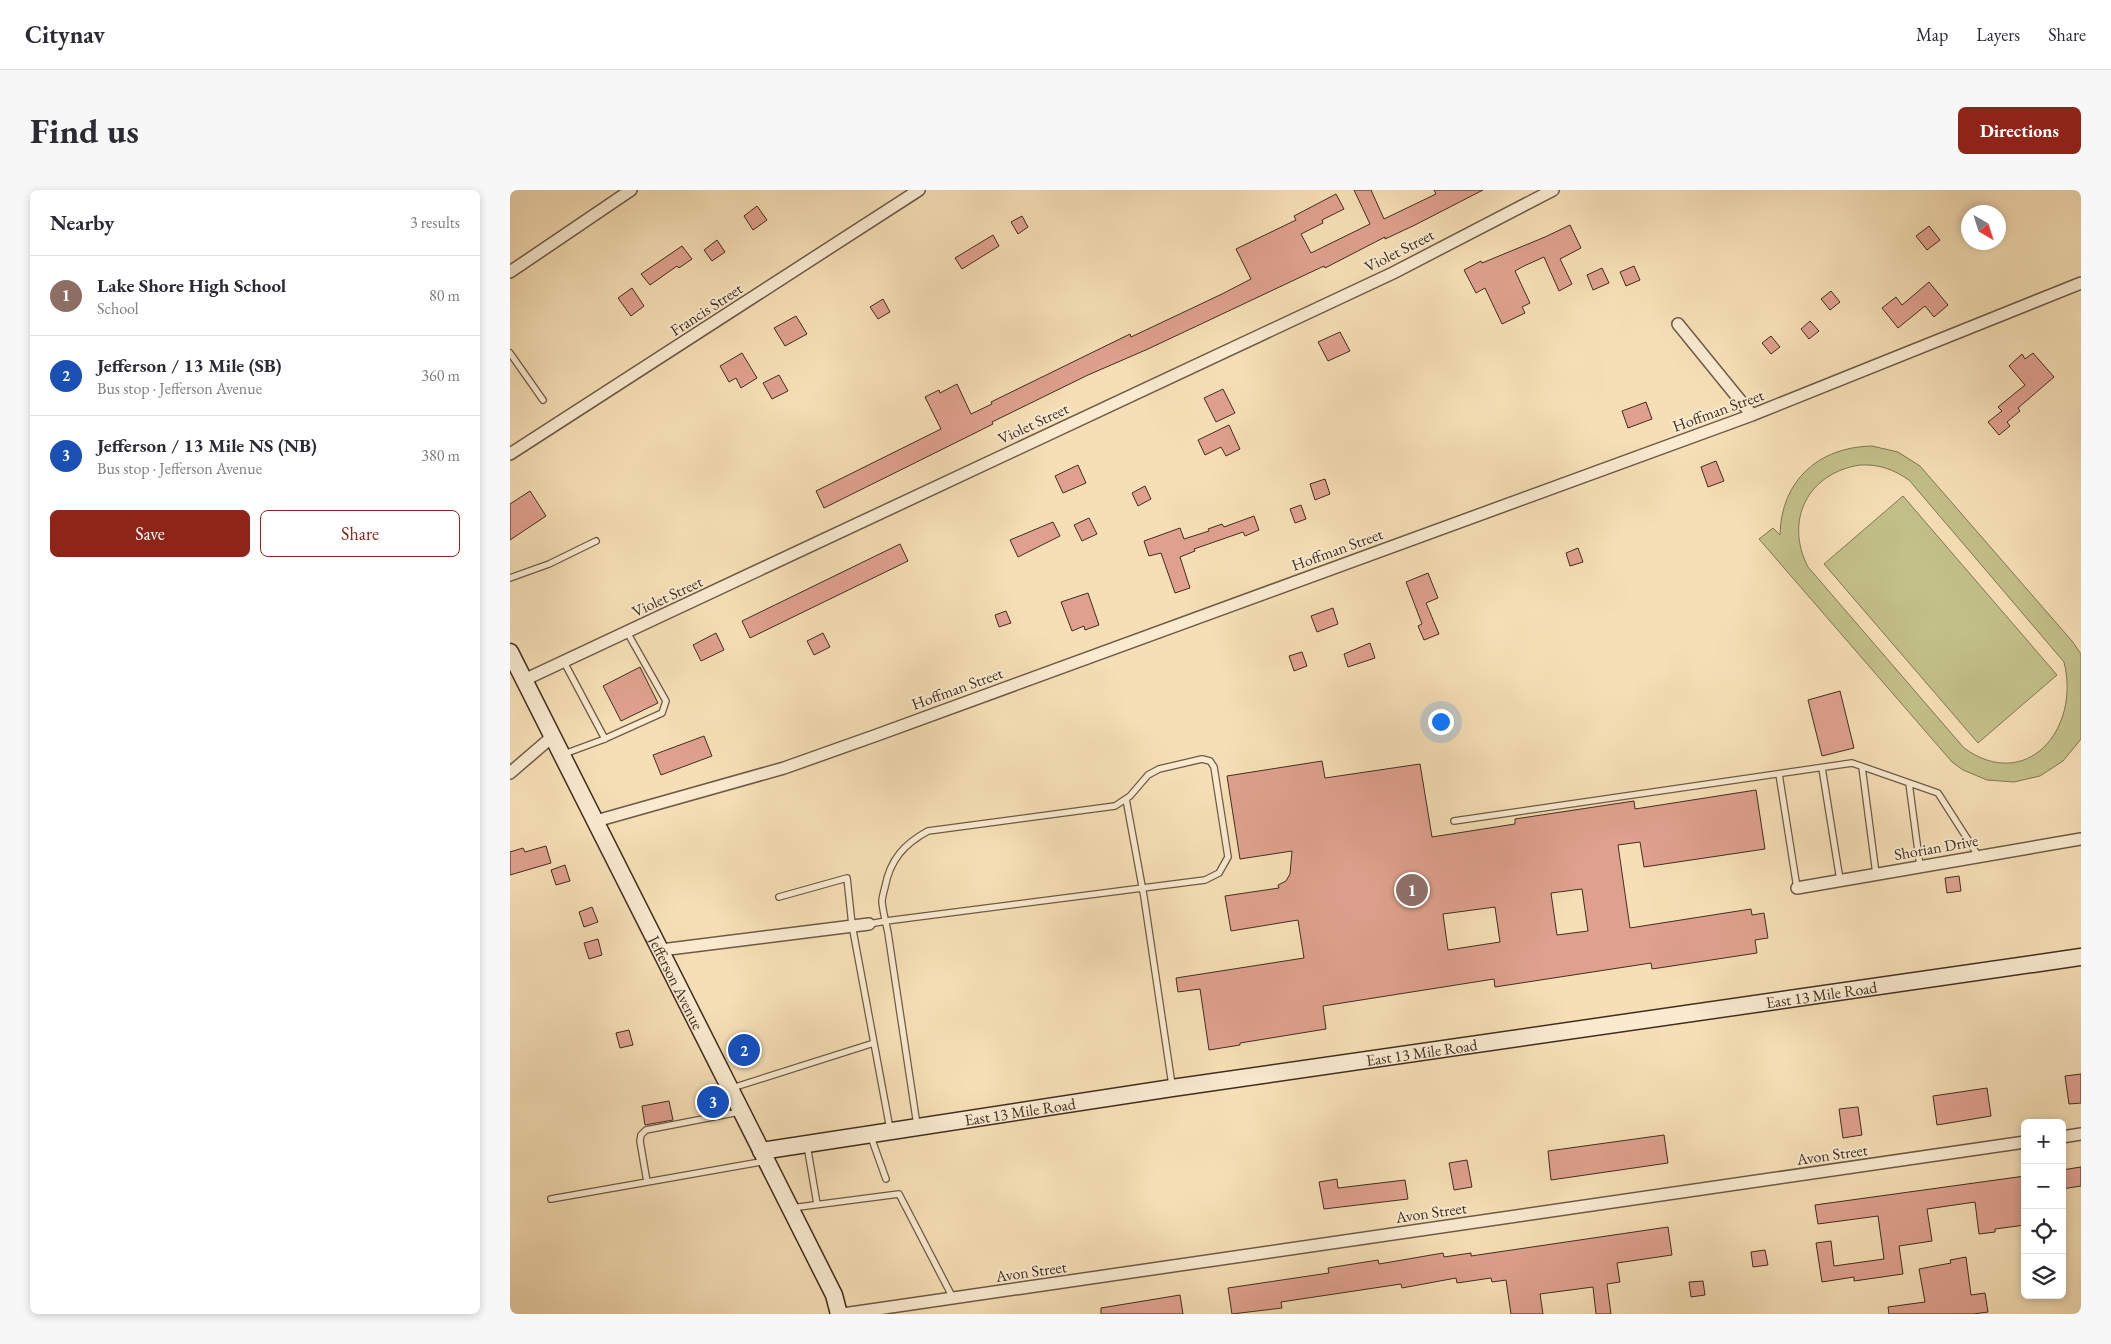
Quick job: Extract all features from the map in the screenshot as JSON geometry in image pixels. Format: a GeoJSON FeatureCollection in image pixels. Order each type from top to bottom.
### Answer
{"type":"FeatureCollection","features":[{"type":"Feature","properties":{"kind":"main road","name":"Jefferson Avenue"},"geometry":{"type":"LineString","coordinates":[[512,661],[553,736],[661,950],[834,1295],[841,1314]]}},
{"type":"Feature","properties":{"kind":"main road","name":"East 13 Mile Road"},"geometry":{"type":"LineString","coordinates":[[764,1156],[807,1145],[891,1131],[1172,1088],[2081,957]]}},
{"type":"Feature","properties":{"kind":"street"},"geometry":{"type":"LineString","coordinates":[[510,272],[631,190]]}},
{"type":"Feature","properties":{"kind":"street","name":"Francis Street"},"geometry":{"type":"LineString","coordinates":[[510,454],[919,190]]}},
{"type":"Feature","properties":{"kind":"street","name":"Violet Street"},"geometry":{"type":"LineString","coordinates":[[524,680],[1370,283],[1554,190]]}},
{"type":"Feature","properties":{"kind":"street","name":"Hoffman Street"},"geometry":{"type":"LineString","coordinates":[[596,821],[784,768],[1752,415],[2081,283]]}},
{"type":"Feature","properties":{"kind":"street"},"geometry":{"type":"LineString","coordinates":[[1678,324],[1752,415]]}},
{"type":"Feature","properties":{"kind":"street"},"geometry":{"type":"LineString","coordinates":[[510,773],[553,736]]}},
{"type":"Feature","properties":{"kind":"street","name":"Shorian Drive"},"geometry":{"type":"LineString","coordinates":[[1797,888],[2081,839]]}},
{"type":"Feature","properties":{"kind":"street"},"geometry":{"type":"LineString","coordinates":[[661,950],[869,924]]}},
{"type":"Feature","properties":{"kind":"street"},"geometry":{"type":"LineString","coordinates":[[2066,1136],[2081,1134]]}},
{"type":"Feature","properties":{"kind":"street","name":"Avon Street"},"geometry":{"type":"LineString","coordinates":[[841,1314],[2021,1143]]}},
{"type":"Feature","properties":{"kind":"lane"},"geometry":{"type":"LineString","coordinates":[[510,353],[543,400]]}},
{"type":"Feature","properties":{"kind":"lane"},"geometry":{"type":"LineString","coordinates":[[510,578],[549,564],[596,541]]}},
{"type":"Feature","properties":{"kind":"lane"},"geometry":{"type":"LineString","coordinates":[[562,755],[605,739],[662,713],[666,702],[627,632]]}},
{"type":"Feature","properties":{"kind":"lane"},"geometry":{"type":"LineString","coordinates":[[564,662],[605,739]]}},
{"type":"Feature","properties":{"kind":"lane"},"geometry":{"type":"LineString","coordinates":[[869,924],[886,921],[1143,889],[1205,880],[1219,873],[1228,857],[1214,767],[1210,761],[1202,759],[1159,769],[1148,775],[1126,799],[1115,806],[928,831],[914,838],[896,855],[887,876],[882,901],[886,921],[917,1127]]}},
{"type":"Feature","properties":{"kind":"lane"},"geometry":{"type":"LineString","coordinates":[[1454,821],[1852,764],[1938,793],[1978,856]]}},
{"type":"Feature","properties":{"kind":"lane"},"geometry":{"type":"LineString","coordinates":[[1862,767],[1876,874]]}},
{"type":"Feature","properties":{"kind":"lane"},"geometry":{"type":"LineString","coordinates":[[1822,768],[1840,880]]}},
{"type":"Feature","properties":{"kind":"lane"},"geometry":{"type":"LineString","coordinates":[[1779,774],[1797,888]]}},
{"type":"Feature","properties":{"kind":"lane"},"geometry":{"type":"LineString","coordinates":[[1908,783],[1920,866]]}},
{"type":"Feature","properties":{"kind":"lane"},"geometry":{"type":"LineString","coordinates":[[1126,799],[1143,889],[1172,1088]]}},
{"type":"Feature","properties":{"kind":"lane"},"geometry":{"type":"LineString","coordinates":[[779,897],[847,878],[852,925],[891,1131]]}},
{"type":"Feature","properties":{"kind":"lane"},"geometry":{"type":"LineString","coordinates":[[730,1089],[874,1043]]}},
{"type":"Feature","properties":{"kind":"lane"},"geometry":{"type":"LineString","coordinates":[[647,1182],[640,1141],[640,1135],[646,1130],[741,1112]]}},
{"type":"Feature","properties":{"kind":"lane"},"geometry":{"type":"LineString","coordinates":[[870,1135],[886,1179]]}},
{"type":"Feature","properties":{"kind":"lane"},"geometry":{"type":"LineString","coordinates":[[807,1145],[817,1204]]}},
{"type":"Feature","properties":{"kind":"lane"},"geometry":{"type":"LineString","coordinates":[[551,1199],[647,1182],[764,1156]]}},
{"type":"Feature","properties":{"kind":"lane"},"geometry":{"type":"LineString","coordinates":[[790,1208],[899,1194],[953,1298]]}},
{"type":"Feature","properties":{"kind":"shaded area"},"geometry":{"type":"Polygon","coordinates":[[[1872,446],[1898,452],[1920,466],[2072,641],[2081,654],[2081,739],[2063,761],[2040,776],[2014,782],[1987,780],[1963,770],[1952,762],[1759,539],[1773,528],[1780,535],[1782,516],[1787,498],[1795,483],[1806,471],[1819,460],[1853,448],[1872,446]],[[1860,465],[1842,470],[1827,478],[1814,488],[1806,501],[1800,516],[1799,532],[1801,549],[1808,567],[1964,748],[1987,760],[2008,763],[2027,758],[2044,747],[2056,731],[2064,710],[2067,687],[2064,662],[1909,480],[1885,468],[1873,465],[1860,465]]]}},
{"type":"Feature","properties":{"kind":"shaded area"},"geometry":{"type":"Polygon","coordinates":[[[1903,496],[2057,675],[1978,743],[1824,564],[1903,496]]]}},
{"type":"Feature","properties":{"kind":"building"},"geometry":{"type":"Polygon","coordinates":[[[1354,190],[1371,190],[1384,219],[1436,194],[1434,190],[1483,190],[1325,268],[1324,266],[1148,349],[1088,375],[824,508],[816,491],[941,429],[925,397],[939,390],[940,393],[957,384],[971,414],[992,404],[991,402],[1130,334],[1131,337],[1222,294],[1251,279],[1236,249],[1296,220],[1294,216],[1336,194],[1344,209],[1322,220],[1323,223],[1301,234],[1311,253],[1370,224],[1354,190]]]}},
{"type":"Feature","properties":{"kind":"building"},"geometry":{"type":"Polygon","coordinates":[[[757,206],[767,220],[753,230],[744,216],[757,206]]]}},
{"type":"Feature","properties":{"kind":"building"},"geometry":{"type":"Polygon","coordinates":[[[1022,216],[1028,227],[1018,234],[1011,222],[1022,216]]]}},
{"type":"Feature","properties":{"kind":"building"},"geometry":{"type":"Polygon","coordinates":[[[1570,225],[1581,248],[1560,259],[1572,284],[1559,291],[1544,257],[1515,271],[1530,303],[1522,307],[1525,313],[1502,324],[1485,288],[1476,293],[1464,270],[1481,261],[1482,263],[1570,225]]]}},
{"type":"Feature","properties":{"kind":"building"},"geometry":{"type":"Polygon","coordinates":[[[1929,226],[1940,240],[1927,250],[1916,236],[1929,226]]]}},
{"type":"Feature","properties":{"kind":"building"},"geometry":{"type":"Polygon","coordinates":[[[993,235],[999,246],[962,269],[955,258],[993,235]]]}},
{"type":"Feature","properties":{"kind":"building"},"geometry":{"type":"Polygon","coordinates":[[[717,240],[725,252],[712,261],[704,250],[717,240]]]}},
{"type":"Feature","properties":{"kind":"building"},"geometry":{"type":"Polygon","coordinates":[[[682,246],[692,259],[679,268],[677,266],[650,285],[641,274],[682,246]]]}},
{"type":"Feature","properties":{"kind":"building"},"geometry":{"type":"Polygon","coordinates":[[[1634,266],[1640,280],[1626,286],[1620,272],[1634,266]]]}},
{"type":"Feature","properties":{"kind":"building"},"geometry":{"type":"Polygon","coordinates":[[[1602,268],[1609,283],[1593,290],[1587,275],[1602,268]]]}},
{"type":"Feature","properties":{"kind":"building"},"geometry":{"type":"Polygon","coordinates":[[[1929,282],[1948,305],[1934,317],[1925,306],[1898,328],[1882,308],[1896,297],[1902,305],[1929,282]]]}},
{"type":"Feature","properties":{"kind":"building"},"geometry":{"type":"Polygon","coordinates":[[[632,288],[644,306],[631,316],[618,298],[632,288]]]}},
{"type":"Feature","properties":{"kind":"building"},"geometry":{"type":"Polygon","coordinates":[[[1831,291],[1840,302],[1830,310],[1821,299],[1831,291]]]}},
{"type":"Feature","properties":{"kind":"building"},"geometry":{"type":"Polygon","coordinates":[[[883,299],[890,312],[878,319],[870,307],[883,299]]]}},
{"type":"Feature","properties":{"kind":"building"},"geometry":{"type":"Polygon","coordinates":[[[796,316],[807,334],[785,346],[774,328],[796,316]]]}},
{"type":"Feature","properties":{"kind":"building"},"geometry":{"type":"Polygon","coordinates":[[[1810,321],[1819,331],[1809,339],[1801,329],[1810,321]]]}},
{"type":"Feature","properties":{"kind":"building"},"geometry":{"type":"Polygon","coordinates":[[[1340,332],[1350,351],[1328,361],[1318,342],[1340,332]]]}},
{"type":"Feature","properties":{"kind":"building"},"geometry":{"type":"Polygon","coordinates":[[[1771,336],[1780,347],[1771,354],[1762,343],[1771,336]]]}},
{"type":"Feature","properties":{"kind":"building"},"geometry":{"type":"Polygon","coordinates":[[[742,353],[757,378],[741,388],[736,378],[729,382],[720,366],[742,353]]]}},
{"type":"Feature","properties":{"kind":"building"},"geometry":{"type":"Polygon","coordinates":[[[2033,353],[2054,377],[2018,408],[2020,411],[2007,422],[2010,426],[1999,435],[1988,422],[2002,411],[1998,407],[2025,385],[2009,366],[2022,354],[2025,359],[2033,353]]]}},
{"type":"Feature","properties":{"kind":"building"},"geometry":{"type":"Polygon","coordinates":[[[779,375],[788,391],[772,399],[763,383],[779,375]]]}},
{"type":"Feature","properties":{"kind":"building"},"geometry":{"type":"Polygon","coordinates":[[[1223,389],[1235,413],[1216,422],[1204,398],[1223,389]]]}},
{"type":"Feature","properties":{"kind":"building"},"geometry":{"type":"Polygon","coordinates":[[[1646,402],[1652,419],[1628,428],[1622,411],[1646,402]]]}},
{"type":"Feature","properties":{"kind":"building"},"geometry":{"type":"Polygon","coordinates":[[[1229,425],[1240,449],[1226,456],[1221,447],[1205,455],[1198,440],[1229,425]]]}},
{"type":"Feature","properties":{"kind":"building"},"geometry":{"type":"Polygon","coordinates":[[[1716,461],[1724,481],[1708,487],[1701,467],[1716,461]]]}},
{"type":"Feature","properties":{"kind":"building"},"geometry":{"type":"Polygon","coordinates":[[[1078,465],[1086,483],[1063,493],[1055,476],[1078,465]]]}},
{"type":"Feature","properties":{"kind":"building"},"geometry":{"type":"Polygon","coordinates":[[[1325,479],[1330,494],[1315,500],[1310,484],[1325,479]]]}},
{"type":"Feature","properties":{"kind":"building"},"geometry":{"type":"Polygon","coordinates":[[[1145,486],[1151,499],[1138,506],[1132,493],[1145,486]]]}},
{"type":"Feature","properties":{"kind":"building"},"geometry":{"type":"Polygon","coordinates":[[[530,491],[546,516],[510,540],[510,504],[530,491]]]}},
{"type":"Feature","properties":{"kind":"building"},"geometry":{"type":"Polygon","coordinates":[[[1301,505],[1306,519],[1295,523],[1290,509],[1301,505]]]}},
{"type":"Feature","properties":{"kind":"building"},"geometry":{"type":"Polygon","coordinates":[[[1254,516],[1259,530],[1245,536],[1243,532],[1194,549],[1195,551],[1180,557],[1190,588],[1175,593],[1161,553],[1149,556],[1144,541],[1180,528],[1184,539],[1209,531],[1208,529],[1222,524],[1224,527],[1254,516]]]}},
{"type":"Feature","properties":{"kind":"building"},"geometry":{"type":"Polygon","coordinates":[[[1089,518],[1097,534],[1082,541],[1074,525],[1089,518]]]}},
{"type":"Feature","properties":{"kind":"building"},"geometry":{"type":"Polygon","coordinates":[[[1053,522],[1060,536],[1018,557],[1010,540],[1053,522]]]}},
{"type":"Feature","properties":{"kind":"building"},"geometry":{"type":"Polygon","coordinates":[[[900,544],[908,561],[750,638],[742,621],[900,544]]]}},
{"type":"Feature","properties":{"kind":"building"},"geometry":{"type":"Polygon","coordinates":[[[1578,548],[1583,562],[1570,566],[1566,553],[1578,548]]]}},
{"type":"Feature","properties":{"kind":"building"},"geometry":{"type":"Polygon","coordinates":[[[1428,573],[1438,598],[1426,603],[1439,634],[1424,640],[1418,626],[1422,624],[1406,582],[1428,573]]]}},
{"type":"Feature","properties":{"kind":"building"},"geometry":{"type":"Polygon","coordinates":[[[1088,593],[1099,625],[1085,630],[1084,626],[1072,631],[1061,602],[1088,593]]]}},
{"type":"Feature","properties":{"kind":"building"},"geometry":{"type":"Polygon","coordinates":[[[1333,608],[1338,624],[1317,632],[1311,616],[1333,608]]]}},
{"type":"Feature","properties":{"kind":"building"},"geometry":{"type":"Polygon","coordinates":[[[1006,611],[1011,623],[999,627],[995,615],[1006,611]]]}},
{"type":"Feature","properties":{"kind":"building"},"geometry":{"type":"Polygon","coordinates":[[[716,633],[724,650],[701,661],[693,645],[716,633]]]}},
{"type":"Feature","properties":{"kind":"building"},"geometry":{"type":"Polygon","coordinates":[[[823,633],[830,647],[814,655],[807,641],[823,633]]]}},
{"type":"Feature","properties":{"kind":"building"},"geometry":{"type":"Polygon","coordinates":[[[1370,643],[1375,658],[1348,667],[1344,654],[1370,643]]]}},
{"type":"Feature","properties":{"kind":"building"},"geometry":{"type":"Polygon","coordinates":[[[1302,652],[1307,666],[1294,671],[1289,656],[1302,652]]]}},
{"type":"Feature","properties":{"kind":"building"},"geometry":{"type":"Polygon","coordinates":[[[640,667],[658,703],[621,721],[603,686],[640,667]]]}},
{"type":"Feature","properties":{"kind":"building"},"geometry":{"type":"Polygon","coordinates":[[[1840,691],[1854,748],[1822,756],[1808,700],[1840,691]]]}},
{"type":"Feature","properties":{"kind":"building"},"geometry":{"type":"Polygon","coordinates":[[[704,736],[712,756],[661,775],[653,755],[704,736]]]}},
{"type":"Feature","properties":{"kind":"building"},"geometry":{"type":"Polygon","coordinates":[[[1322,761],[1325,778],[1420,764],[1432,837],[1515,824],[1515,819],[1634,801],[1635,809],[1756,790],[1765,849],[1644,867],[1640,842],[1618,845],[1630,928],[1751,909],[1752,915],[1764,913],[1768,938],[1755,940],[1757,953],[1652,969],[1651,963],[1495,987],[1494,979],[1323,1006],[1326,1029],[1209,1050],[1200,989],[1178,992],[1176,978],[1304,958],[1298,920],[1231,931],[1225,896],[1279,888],[1278,885],[1286,881],[1290,874],[1292,851],[1240,859],[1227,776],[1322,761]],[[1582,889],[1551,893],[1557,935],[1588,931],[1582,889]],[[1495,907],[1443,914],[1448,950],[1500,942],[1495,907]]]}},
{"type":"Feature","properties":{"kind":"building"},"geometry":{"type":"Polygon","coordinates":[[[546,846],[551,863],[510,875],[510,852],[523,848],[525,852],[546,846]]]}},
{"type":"Feature","properties":{"kind":"building"},"geometry":{"type":"Polygon","coordinates":[[[565,865],[570,881],[556,885],[551,870],[565,865]]]}},
{"type":"Feature","properties":{"kind":"building"},"geometry":{"type":"Polygon","coordinates":[[[1959,876],[1961,891],[1947,893],[1945,878],[1959,876]]]}},
{"type":"Feature","properties":{"kind":"building"},"geometry":{"type":"Polygon","coordinates":[[[592,907],[598,922],[584,927],[579,912],[592,907]]]}},
{"type":"Feature","properties":{"kind":"building"},"geometry":{"type":"Polygon","coordinates":[[[598,939],[602,955],[589,959],[584,943],[598,939]]]}},
{"type":"Feature","properties":{"kind":"building"},"geometry":{"type":"Polygon","coordinates":[[[629,1030],[633,1045],[620,1048],[616,1033],[629,1030]]]}},
{"type":"Feature","properties":{"kind":"building"},"geometry":{"type":"Polygon","coordinates":[[[2081,1074],[2081,1103],[2069,1104],[2065,1076],[2081,1074]]]}},
{"type":"Feature","properties":{"kind":"building"},"geometry":{"type":"Polygon","coordinates":[[[1987,1088],[1991,1116],[1937,1125],[1933,1096],[1987,1088]]]}},
{"type":"Feature","properties":{"kind":"building"},"geometry":{"type":"Polygon","coordinates":[[[669,1101],[673,1120],[645,1125],[642,1106],[669,1101]]]}},
{"type":"Feature","properties":{"kind":"building"},"geometry":{"type":"Polygon","coordinates":[[[1858,1107],[1862,1135],[1843,1138],[1839,1109],[1858,1107]]]}},
{"type":"Feature","properties":{"kind":"building"},"geometry":{"type":"Polygon","coordinates":[[[1664,1135],[1668,1163],[1551,1180],[1548,1151],[1664,1135]]]}},
{"type":"Feature","properties":{"kind":"building"},"geometry":{"type":"Polygon","coordinates":[[[1467,1160],[1472,1187],[1454,1190],[1449,1163],[1467,1160]]]}},
{"type":"Feature","properties":{"kind":"building"},"geometry":{"type":"Polygon","coordinates":[[[2081,1167],[2081,1186],[2066,1188],[2066,1169],[2081,1167]]]}},
{"type":"Feature","properties":{"kind":"building"},"geometry":{"type":"Polygon","coordinates":[[[2021,1177],[2021,1226],[1995,1229],[1995,1232],[1979,1234],[1975,1202],[1927,1209],[1932,1241],[1899,1246],[1903,1274],[1854,1281],[1854,1277],[1822,1282],[1816,1243],[1831,1241],[1834,1266],[1884,1259],[1878,1216],[1818,1224],[1815,1205],[2021,1177]]]}},
{"type":"Feature","properties":{"kind":"building"},"geometry":{"type":"Polygon","coordinates":[[[1337,1179],[1338,1188],[1405,1180],[1408,1199],[1324,1209],[1319,1182],[1337,1179]]]}},
{"type":"Feature","properties":{"kind":"building"},"geometry":{"type":"Polygon","coordinates":[[[1668,1227],[1672,1255],[1617,1263],[1620,1282],[1607,1284],[1611,1314],[1596,1314],[1593,1287],[1540,1294],[1543,1314],[1511,1314],[1506,1280],[1492,1282],[1491,1278],[1457,1283],[1456,1278],[1402,1288],[1401,1284],[1281,1302],[1282,1308],[1232,1314],[1228,1288],[1329,1273],[1328,1268],[1378,1260],[1379,1264],[1443,1253],[1444,1257],[1471,1253],[1471,1256],[1668,1227]]]}},
{"type":"Feature","properties":{"kind":"building"},"geometry":{"type":"Polygon","coordinates":[[[1765,1250],[1768,1265],[1753,1267],[1751,1252],[1765,1250]]]}},
{"type":"Feature","properties":{"kind":"building"},"geometry":{"type":"Polygon","coordinates":[[[1966,1257],[1971,1295],[1985,1293],[1988,1312],[1973,1314],[1889,1314],[1888,1307],[1925,1302],[1919,1269],[1951,1263],[1950,1260],[1966,1257]]]}},
{"type":"Feature","properties":{"kind":"building"},"geometry":{"type":"Polygon","coordinates":[[[1703,1281],[1705,1295],[1691,1297],[1689,1282],[1703,1281]]]}},
{"type":"Feature","properties":{"kind":"building"},"geometry":{"type":"Polygon","coordinates":[[[1180,1295],[1183,1314],[1101,1314],[1101,1308],[1180,1295]]]}},
{"type":"Feature","properties":{"kind":"place","name":"Lake Shore High School"},"geometry":{"type":"Point","coordinates":[1412,890]}},
{"type":"Feature","properties":{"kind":"place","name":"Jefferson / 13 Mile (SB)"},"geometry":{"type":"Point","coordinates":[744,1050]}},
{"type":"Feature","properties":{"kind":"place","name":"Jefferson / 13 Mile NS (NB)"},"geometry":{"type":"Point","coordinates":[713,1102]}}]}
